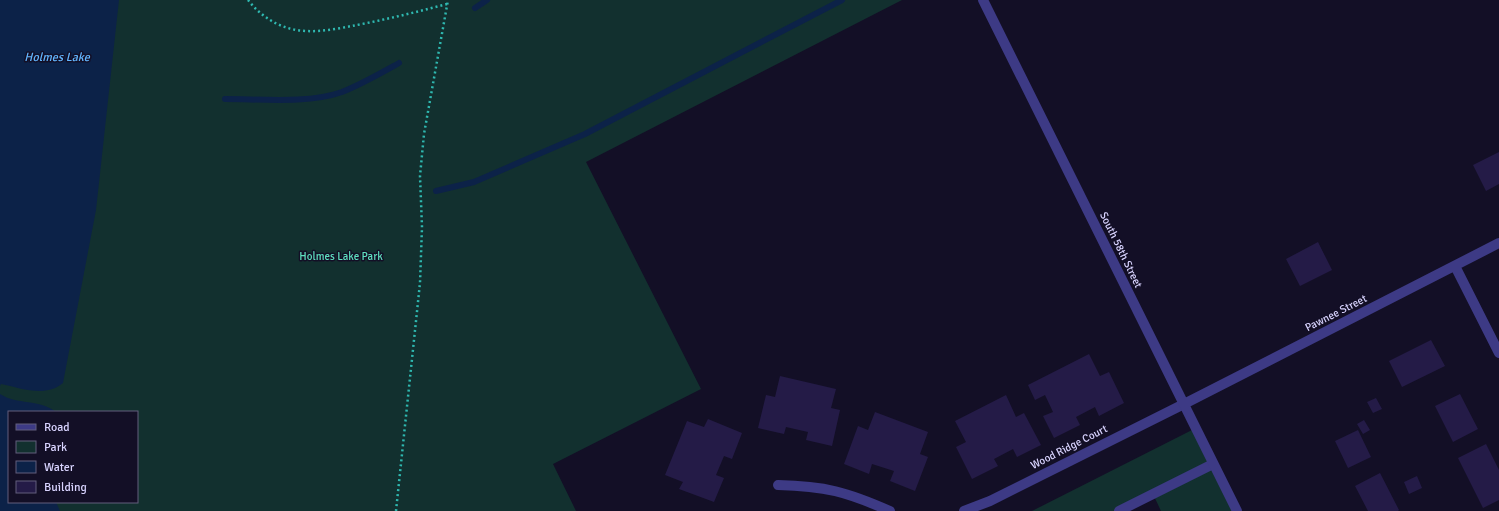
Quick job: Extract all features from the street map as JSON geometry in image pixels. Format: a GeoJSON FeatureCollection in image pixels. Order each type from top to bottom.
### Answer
{"type":"FeatureCollection","features":[{"type":"Feature","properties":{"kind":"street","name":"South 58th Street"},"geometry":{"type":"LineString","coordinates":[[983,0],[1237,511]]}},
{"type":"Feature","properties":{"kind":"street","name":"Pawnee Street"},"geometry":{"type":"LineString","coordinates":[[1184,404],[1499,243]]}},
{"type":"Feature","properties":{"kind":"street"},"geometry":{"type":"LineString","coordinates":[[1454,266],[1499,353]]}},
{"type":"Feature","properties":{"kind":"street","name":"Wood Ridge Court"},"geometry":{"type":"LineString","coordinates":[[964,511],[990,501],[1184,404]]}},
{"type":"Feature","properties":{"kind":"street"},"geometry":{"type":"LineString","coordinates":[[1119,511],[1213,464]]}},
{"type":"Feature","properties":{"kind":"street"},"geometry":{"type":"LineString","coordinates":[[778,485],[809,486],[837,490],[890,511]]}},
{"type":"Feature","properties":{"kind":"path"},"geometry":{"type":"LineString","coordinates":[[248,0],[260,13],[272,22],[288,28],[306,31],[335,29],[447,4]]}},
{"type":"Feature","properties":{"kind":"path"},"geometry":{"type":"LineString","coordinates":[[396,511],[420,283],[422,227],[420,176],[424,134],[448,0]]}},
{"type":"Feature","properties":{"kind":"green space","name":"Holmes Lake Park"},"geometry":{"type":"Polygon","coordinates":[[[0,0],[902,0],[586,162],[701,389],[553,464],[576,511],[0,511],[0,0]]]}},
{"type":"Feature","properties":{"kind":"green space"},"geometry":{"type":"Polygon","coordinates":[[[1196,428],[1237,511],[1161,511],[1153,494],[1119,511],[1032,511],[1196,428]]]}},
{"type":"Feature","properties":{"kind":"water","name":"Holmes Lake"},"geometry":{"type":"Polygon","coordinates":[[[0,0],[119,0],[96,210],[63,383],[56,388],[41,391],[33,391],[1,384],[0,386],[0,0]]]}},
{"type":"Feature","properties":{"kind":"water"},"geometry":{"type":"Polygon","coordinates":[[[0,394],[14,400],[43,405],[54,411],[8,411],[8,503],[56,503],[60,511],[0,511],[0,394]]]}},
{"type":"Feature","properties":{"kind":"building"},"geometry":{"type":"Polygon","coordinates":[[[1499,152],[1499,184],[1486,191],[1473,165],[1499,152]]]}},
{"type":"Feature","properties":{"kind":"building"},"geometry":{"type":"Polygon","coordinates":[[[1318,242],[1332,270],[1300,286],[1286,259],[1318,242]]]}},
{"type":"Feature","properties":{"kind":"building"},"geometry":{"type":"Polygon","coordinates":[[[1431,340],[1445,366],[1402,387],[1389,361],[1431,340]]]}},
{"type":"Feature","properties":{"kind":"building"},"geometry":{"type":"Polygon","coordinates":[[[1089,354],[1100,376],[1109,372],[1124,403],[1099,416],[1095,407],[1076,417],[1080,425],[1054,438],[1043,416],[1053,412],[1045,395],[1035,400],[1028,385],[1089,354]]]}},
{"type":"Feature","properties":{"kind":"building"},"geometry":{"type":"Polygon","coordinates":[[[780,376],[836,389],[831,408],[840,410],[832,446],[806,440],[808,432],[786,427],[784,434],[758,428],[766,395],[775,397],[780,376]]]}},
{"type":"Feature","properties":{"kind":"building"},"geometry":{"type":"Polygon","coordinates":[[[1460,394],[1478,429],[1453,442],[1435,406],[1460,394]]]}},
{"type":"Feature","properties":{"kind":"building"},"geometry":{"type":"Polygon","coordinates":[[[1006,395],[1016,417],[1024,413],[1041,445],[1017,457],[1013,449],[994,459],[998,466],[972,479],[956,447],[966,442],[955,421],[1006,395]]]}},
{"type":"Feature","properties":{"kind":"building"},"geometry":{"type":"Polygon","coordinates":[[[1376,398],[1382,409],[1373,413],[1367,402],[1376,398]]]}},
{"type":"Feature","properties":{"kind":"building"},"geometry":{"type":"Polygon","coordinates":[[[875,412],[928,432],[920,454],[928,457],[915,491],[890,481],[894,471],[872,464],[869,474],[844,464],[858,426],[868,430],[875,412]]]}},
{"type":"Feature","properties":{"kind":"building"},"geometry":{"type":"Polygon","coordinates":[[[708,419],[742,433],[732,459],[724,456],[716,475],[724,478],[714,502],[679,489],[683,482],[665,475],[687,421],[704,427],[708,419]]]}},
{"type":"Feature","properties":{"kind":"building"},"geometry":{"type":"Polygon","coordinates":[[[1364,420],[1370,430],[1363,434],[1357,424],[1364,420]]]}},
{"type":"Feature","properties":{"kind":"building"},"geometry":{"type":"Polygon","coordinates":[[[1358,430],[1371,457],[1348,468],[1335,441],[1358,430]]]}},
{"type":"Feature","properties":{"kind":"building"},"geometry":{"type":"Polygon","coordinates":[[[1486,444],[1499,470],[1499,500],[1483,508],[1458,458],[1486,444]]]}},
{"type":"Feature","properties":{"kind":"building"},"geometry":{"type":"Polygon","coordinates":[[[1380,473],[1399,510],[1398,511],[1368,511],[1355,486],[1380,473]]]}},
{"type":"Feature","properties":{"kind":"building"},"geometry":{"type":"Polygon","coordinates":[[[1417,476],[1422,488],[1409,494],[1404,482],[1417,476]]]}},
{"type":"Feature","properties":{"kind":"waterway"},"geometry":{"type":"LineString","coordinates":[[475,8],[487,0]]}},
{"type":"Feature","properties":{"kind":"waterway"},"geometry":{"type":"LineString","coordinates":[[436,191],[474,182],[585,134],[842,0]]}},
{"type":"Feature","properties":{"kind":"waterway"},"geometry":{"type":"LineString","coordinates":[[225,99],[284,100],[329,96],[357,86],[399,63]]}}]}
